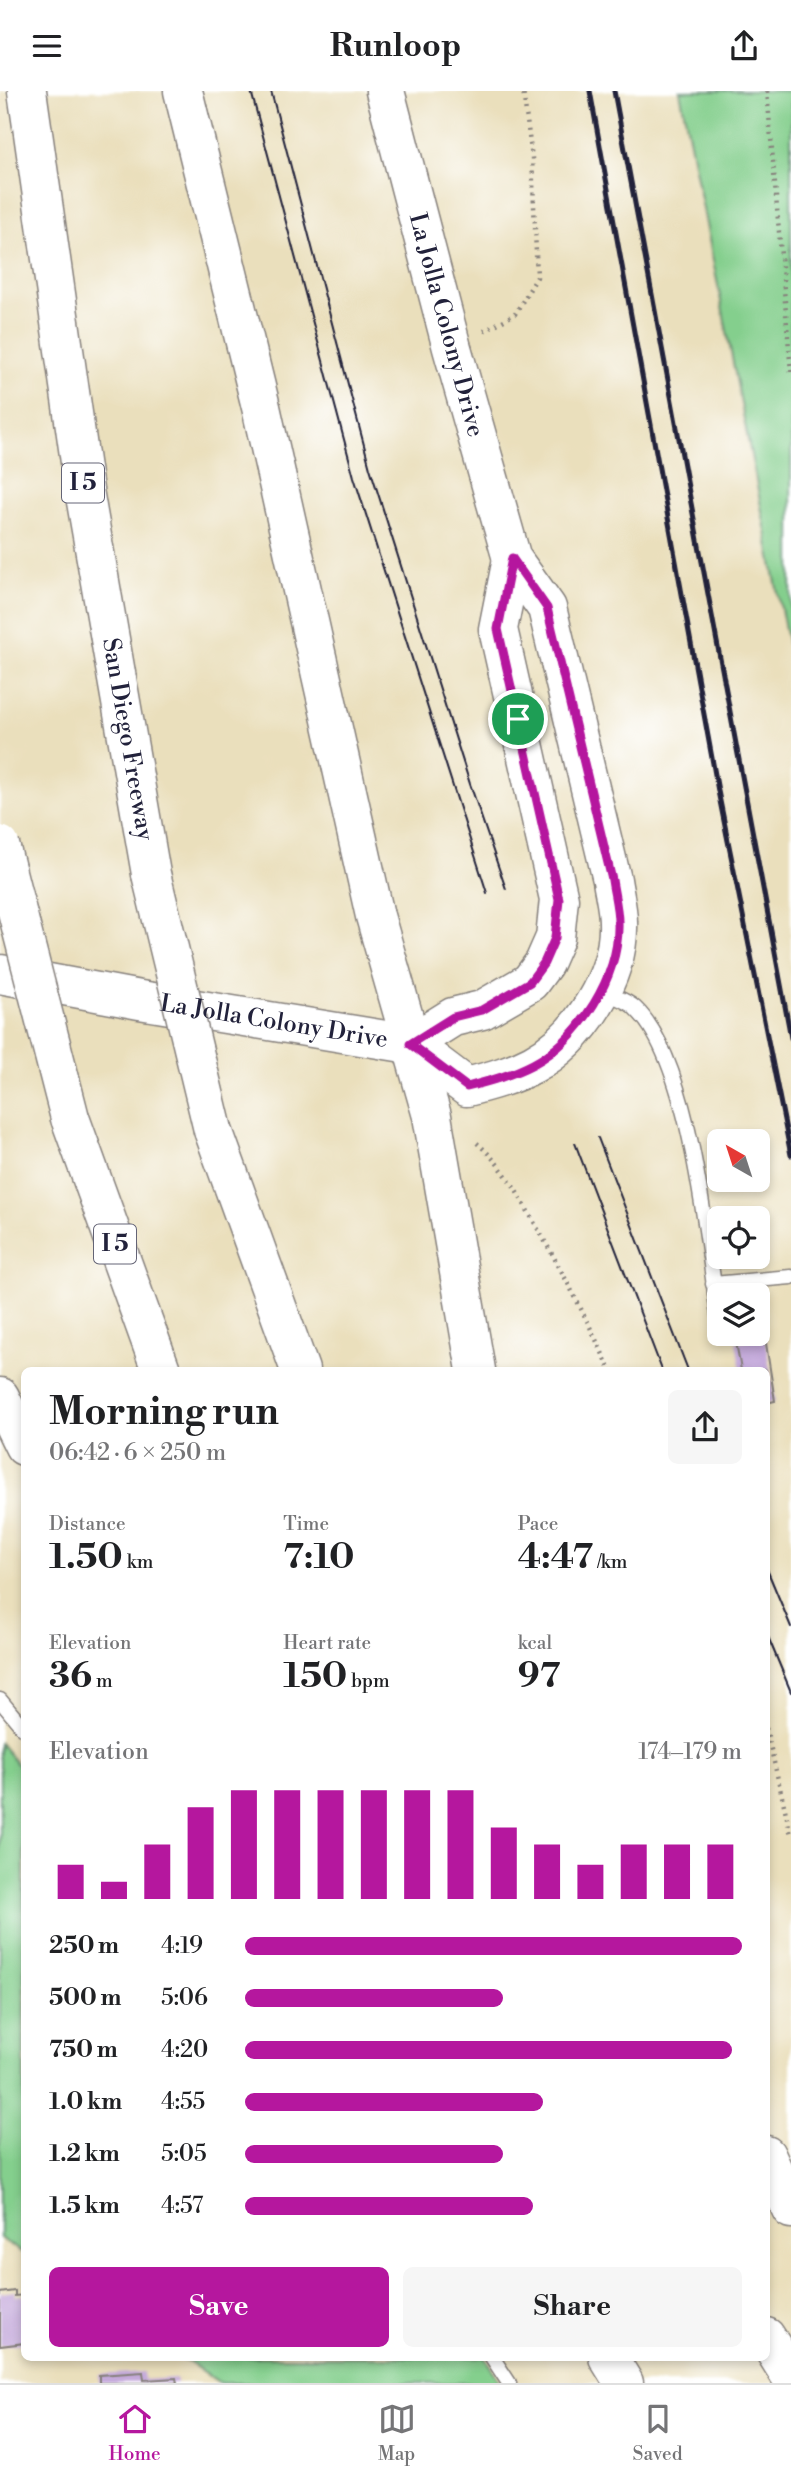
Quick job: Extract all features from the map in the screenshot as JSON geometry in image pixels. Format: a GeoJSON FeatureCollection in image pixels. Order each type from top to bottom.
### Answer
{"type":"FeatureCollection","features":[{"type":"Feature","properties":{"kind":"main road","name":"San Diego Freeway"},"geometry":{"type":"LineString","coordinates":[[27,91],[84,490],[151,873],[214,1130],[299,1367]]}},
{"type":"Feature","properties":{"kind":"main road"},"geometry":{"type":"LineString","coordinates":[[183,91],[261,407],[375,916],[432,1117],[475,1367]]}},
{"type":"Feature","properties":{"kind":"main road","name":"La Jolla Colony Drive"},"geometry":{"type":"LineString","coordinates":[[0,974],[139,1000],[410,1044],[467,1087],[511,1075],[555,1049],[572,1031],[601,990],[615,958],[618,923],[612,880],[547,608],[512,558],[452,348],[384,91]]}},
{"type":"Feature","properties":{"kind":"main road","name":"La Jolla Colony Drive"},"geometry":{"type":"LineString","coordinates":[[410,1044],[453,1017],[482,1010],[530,982],[544,963],[555,938],[559,899],[498,629],[512,558]]}},
{"type":"Feature","properties":{"kind":"main road","name":"I 5"},"geometry":{"type":"LineString","coordinates":[[0,845],[70,1118],[160,1367]]}},
{"type":"Feature","properties":{"kind":"main road"},"geometry":{"type":"LineString","coordinates":[[0,1397],[21,1440]]}},
{"type":"Feature","properties":{"kind":"main road"},"geometry":{"type":"LineString","coordinates":[[770,2164],[791,2209]]}},
{"type":"Feature","properties":{"kind":"main road"},"geometry":{"type":"LineString","coordinates":[[770,2344],[791,2378]]}},
{"type":"Feature","properties":{"kind":"main road"},"geometry":{"type":"LineString","coordinates":[[610,2361],[624,2383]]}},
{"type":"Feature","properties":{"kind":"lane"},"geometry":{"type":"LineString","coordinates":[[601,990],[635,1007],[658,1039],[679,1091],[713,1283]]}},
{"type":"Feature","properties":{"kind":"lane"},"geometry":{"type":"LineString","coordinates":[[724,1283],[791,1277]]}},
{"type":"Feature","properties":{"kind":"lane"},"geometry":{"type":"LineString","coordinates":[[0,1700],[21,1725]]}},
{"type":"Feature","properties":{"kind":"lane"},"geometry":{"type":"LineString","coordinates":[[495,2361],[509,2383]]}},
{"type":"Feature","properties":{"kind":"path"},"geometry":{"type":"LineString","coordinates":[[452,348],[514,314],[537,277],[532,158],[523,91]]}},
{"type":"Feature","properties":{"kind":"path"},"geometry":{"type":"LineString","coordinates":[[767,91],[791,372]]}},
{"type":"Feature","properties":{"kind":"path"},"geometry":{"type":"LineString","coordinates":[[477,1143],[493,1157],[513,1186],[554,1257],[609,1367]]}},
{"type":"Feature","properties":{"kind":"path"},"geometry":{"type":"LineString","coordinates":[[770,1745],[791,1835]]}},
{"type":"Feature","properties":{"kind":"green space"},"geometry":{"type":"Polygon","coordinates":[[[680,91],[791,91],[791,660],[680,91]]]}},
{"type":"Feature","properties":{"kind":"green space"},"geometry":{"type":"Polygon","coordinates":[[[0,1743],[21,1769],[21,2252],[0,2238],[0,1743]]]}},
{"type":"Feature","properties":{"kind":"green space"},"geometry":{"type":"Polygon","coordinates":[[[187,2361],[487,2361],[501,2383],[220,2383],[187,2361]]]}},
{"type":"Feature","properties":{"kind":"building"},"geometry":{"type":"Polygon","coordinates":[[[737,1346],[766,1346],[770,1367],[740,1367],[737,1346]]]}},
{"type":"Feature","properties":{"kind":"building"},"geometry":{"type":"Polygon","coordinates":[[[770,1369],[775,1401],[770,1402],[770,1369]]]}},
{"type":"Feature","properties":{"kind":"building"},"geometry":{"type":"Polygon","coordinates":[[[15,2291],[15,2296],[21,2295],[21,2343],[0,2346],[0,2293],[15,2291]]]}},
{"type":"Feature","properties":{"kind":"building"},"geometry":{"type":"Polygon","coordinates":[[[143,2372],[144,2380],[176,2378],[177,2383],[99,2383],[99,2375],[143,2372]]]}},
{"type":"Feature","properties":{"kind":"tram line"},"geometry":{"type":"LineString","coordinates":[[251,91],[354,477],[487,893]]}},
{"type":"Feature","properties":{"kind":"tram line"},"geometry":{"type":"LineString","coordinates":[[271,91],[370,468],[506,889]]}},
{"type":"Feature","properties":{"kind":"tram line"},"geometry":{"type":"LineString","coordinates":[[598,1138],[687,1367]]}},
{"type":"Feature","properties":{"kind":"tram line"},"geometry":{"type":"LineString","coordinates":[[575,1143],[661,1367]]}},
{"type":"Feature","properties":{"kind":"tram line"},"geometry":{"type":"LineString","coordinates":[[770,1577],[791,1627]]}},
{"type":"Feature","properties":{"kind":"tram line"},"geometry":{"type":"LineString","coordinates":[[770,1642],[791,1692]]}},
{"type":"Feature","properties":{"kind":"railway"},"geometry":{"type":"LineString","coordinates":[[590,91],[718,791],[791,1155]]}},
{"type":"Feature","properties":{"kind":"railway"},"geometry":{"type":"LineString","coordinates":[[614,91],[791,1038]]}},
{"type":"Feature","properties":{"kind":"route"},"geometry":{"type":"LineString","coordinates":[[512,558],[547,608],[612,880],[618,923],[615,958],[601,990],[572,1031],[555,1049],[535,1063],[511,1075],[467,1087],[410,1044],[453,1017],[482,1010],[530,982],[544,963],[555,938],[559,899],[518,719],[498,629],[512,558]]}}]}
